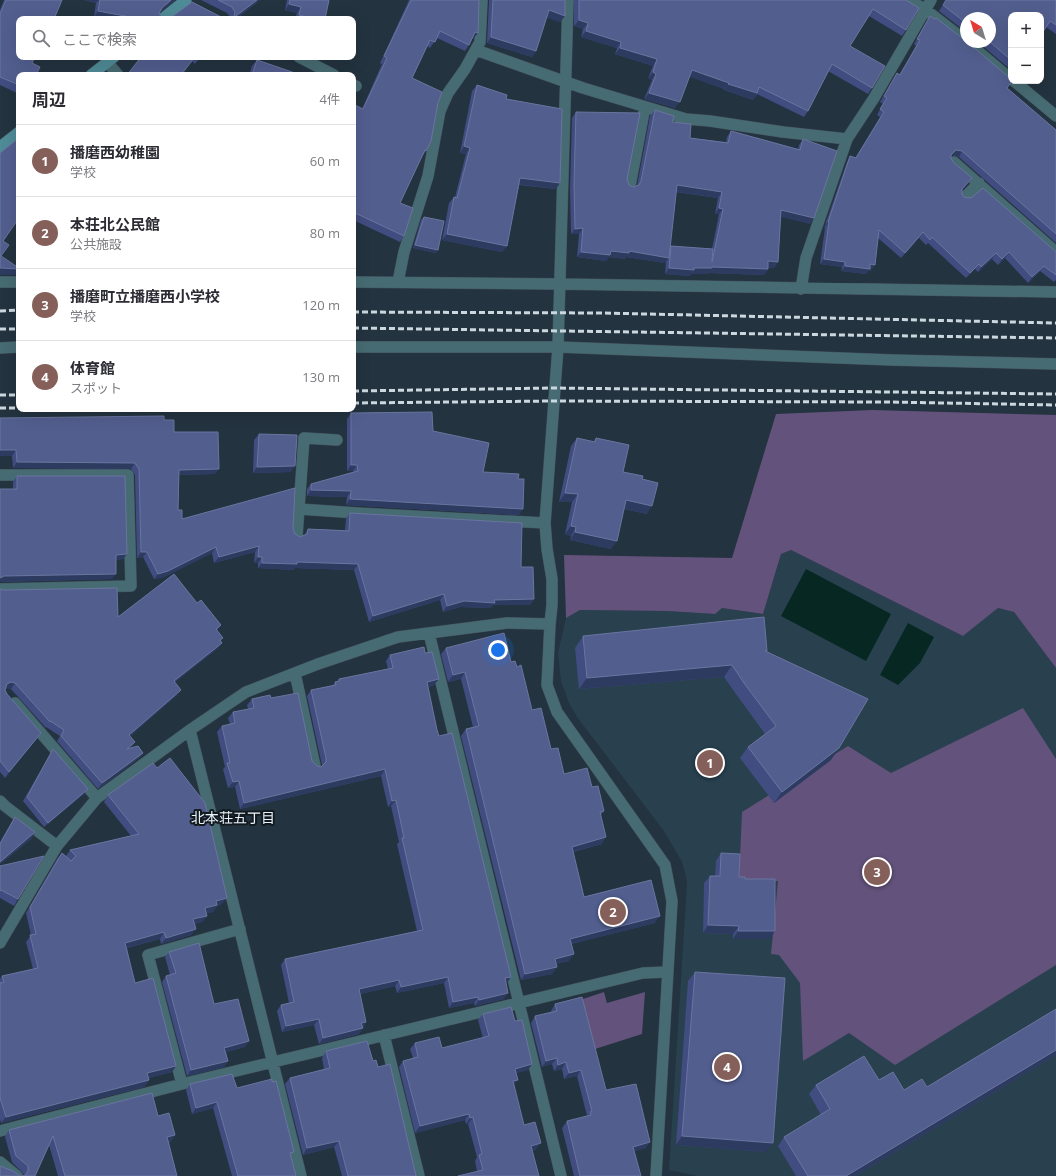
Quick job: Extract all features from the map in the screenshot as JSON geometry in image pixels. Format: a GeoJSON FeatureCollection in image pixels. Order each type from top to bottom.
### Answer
{"type":"FeatureCollection","features":[{"type":"Feature","properties":{"kind":"main road"},"geometry":{"type":"LineString","coordinates":[[166,16],[189,1]]}},
{"type":"Feature","properties":{"kind":"main road"},"geometry":{"type":"LineString","coordinates":[[95,72],[110,60]]}},
{"type":"Feature","properties":{"kind":"main road"},"geometry":{"type":"LineString","coordinates":[[0,147],[16,134]]}},
{"type":"Feature","properties":{"kind":"street"},"geometry":{"type":"LineString","coordinates":[[398,282],[404,252],[428,176],[440,111],[448,93],[480,42],[482,0]]}},
{"type":"Feature","properties":{"kind":"street"},"geometry":{"type":"LineString","coordinates":[[568,0],[558,346],[545,523],[547,549],[552,579],[552,605],[547,685],[557,712],[665,865],[672,901],[656,1176]]}},
{"type":"Feature","properties":{"kind":"street"},"geometry":{"type":"LineString","coordinates":[[909,0],[928,5],[960,36]]}},
{"type":"Feature","properties":{"kind":"street"},"geometry":{"type":"LineString","coordinates":[[801,289],[806,258],[847,139],[874,98],[928,5]]}},
{"type":"Feature","properties":{"kind":"street"},"geometry":{"type":"LineString","coordinates":[[974,48],[1008,76]]}},
{"type":"Feature","properties":{"kind":"street"},"geometry":{"type":"LineString","coordinates":[[476,50],[566,82],[686,119],[847,139]]}},
{"type":"Feature","properties":{"kind":"street"},"geometry":{"type":"LineString","coordinates":[[110,60],[116,72]]}},
{"type":"Feature","properties":{"kind":"street"},"geometry":{"type":"LineString","coordinates":[[305,60],[328,72]]}},
{"type":"Feature","properties":{"kind":"street"},"geometry":{"type":"LineString","coordinates":[[1018,84],[1056,116]]}},
{"type":"Feature","properties":{"kind":"street"},"geometry":{"type":"LineString","coordinates":[[630,186],[644,107]]}},
{"type":"Feature","properties":{"kind":"street"},"geometry":{"type":"LineString","coordinates":[[954,162],[1056,252]]}},
{"type":"Feature","properties":{"kind":"street"},"geometry":{"type":"LineString","coordinates":[[965,198],[979,183]]}},
{"type":"Feature","properties":{"kind":"street"},"geometry":{"type":"LineString","coordinates":[[0,282],[16,282]]}},
{"type":"Feature","properties":{"kind":"street"},"geometry":{"type":"LineString","coordinates":[[356,282],[1056,292]]}},
{"type":"Feature","properties":{"kind":"street"},"geometry":{"type":"LineString","coordinates":[[356,347],[558,346],[892,360],[1056,364]]}},
{"type":"Feature","properties":{"kind":"street"},"geometry":{"type":"LineString","coordinates":[[0,348],[16,348]]}},
{"type":"Feature","properties":{"kind":"street"},"geometry":{"type":"LineString","coordinates":[[297,536],[304,438],[337,440]]}},
{"type":"Feature","properties":{"kind":"street"},"geometry":{"type":"LineString","coordinates":[[0,475],[128,475],[131,586],[0,590]]}},
{"type":"Feature","properties":{"kind":"street"},"geometry":{"type":"LineString","coordinates":[[299,509],[545,523]]}},
{"type":"Feature","properties":{"kind":"street"},"geometry":{"type":"LineString","coordinates":[[0,943],[57,846],[97,798],[190,730],[246,692],[398,637],[507,623],[550,624]]}},
{"type":"Feature","properties":{"kind":"street"},"geometry":{"type":"LineString","coordinates":[[429,633],[561,1176]]}},
{"type":"Feature","properties":{"kind":"street"},"geometry":{"type":"LineString","coordinates":[[295,673],[314,766]]}},
{"type":"Feature","properties":{"kind":"street"},"geometry":{"type":"LineString","coordinates":[[8,695],[97,798]]}},
{"type":"Feature","properties":{"kind":"street"},"geometry":{"type":"LineString","coordinates":[[190,730],[301,1176]]}},
{"type":"Feature","properties":{"kind":"street"},"geometry":{"type":"LineString","coordinates":[[0,800],[5,806],[57,846]]}},
{"type":"Feature","properties":{"kind":"street"},"geometry":{"type":"LineString","coordinates":[[182,1084],[148,955],[240,930]]}},
{"type":"Feature","properties":{"kind":"street"},"geometry":{"type":"LineString","coordinates":[[0,1131],[182,1084],[642,972],[667,972]]}},
{"type":"Feature","properties":{"kind":"street"},"geometry":{"type":"LineString","coordinates":[[384,1035],[418,1176]]}},
{"type":"Feature","properties":{"kind":"street"},"geometry":{"type":"LineString","coordinates":[[0,1162],[17,1176]]}},
{"type":"Feature","properties":{"kind":"shaded area"},"geometry":{"type":"Polygon","coordinates":[[[872,410],[1056,415],[1056,668],[1014,612],[998,608],[963,636],[791,550],[781,554],[763,614],[722,608],[715,614],[667,611],[580,610],[566,618],[564,555],[732,558],[776,414],[872,410]]]}},
{"type":"Feature","properties":{"kind":"shaded area"},"geometry":{"type":"Polygon","coordinates":[[[791,550],[963,636],[998,608],[1014,612],[1056,668],[1056,1176],[698,1176],[669,1170],[687,884],[686,877],[682,862],[664,831],[577,717],[569,703],[561,681],[558,653],[566,618],[580,610],[667,611],[714,614],[722,608],[763,614],[781,554],[791,550]]]}},
{"type":"Feature","properties":{"kind":"shaded area"},"geometry":{"type":"Polygon","coordinates":[[[806,569],[891,614],[866,661],[781,616],[806,569]]]}},
{"type":"Feature","properties":{"kind":"shaded area"},"geometry":{"type":"Polygon","coordinates":[[[908,623],[934,637],[920,663],[898,685],[880,675],[908,623]]]}},
{"type":"Feature","properties":{"kind":"shaded area"},"geometry":{"type":"Polygon","coordinates":[[[1023,708],[1056,759],[1056,965],[895,1065],[849,1033],[803,1061],[800,983],[779,955],[771,954],[778,881],[739,880],[742,812],[848,746],[891,773],[1023,708]]]}},
{"type":"Feature","properties":{"kind":"shaded area"},"geometry":{"type":"Polygon","coordinates":[[[604,992],[607,1003],[645,992],[642,1034],[592,1050],[580,1000],[604,992]]]}},
{"type":"Feature","properties":{"kind":"building"},"geometry":{"type":"Polygon","coordinates":[[[6,0],[62,0],[55,16],[16,16],[16,60],[34,60],[32,63],[40,67],[38,72],[16,72],[16,84],[0,77],[0,14],[6,0]]]}},
{"type":"Feature","properties":{"kind":"building"},"geometry":{"type":"Polygon","coordinates":[[[100,0],[171,0],[162,8],[159,13],[160,16],[125,16],[98,11],[100,0]]]}},
{"type":"Feature","properties":{"kind":"building"},"geometry":{"type":"Polygon","coordinates":[[[218,0],[257,0],[236,16],[234,16],[235,12],[232,7],[218,0]]]}},
{"type":"Feature","properties":{"kind":"building"},"geometry":{"type":"Polygon","coordinates":[[[290,0],[329,0],[326,16],[299,15],[301,7],[289,4],[290,0]]]}},
{"type":"Feature","properties":{"kind":"building"},"geometry":{"type":"Polygon","coordinates":[[[411,0],[479,0],[478,33],[475,32],[469,45],[440,31],[435,42],[430,40],[412,78],[442,92],[438,103],[431,141],[426,151],[425,150],[400,203],[413,208],[404,236],[356,213],[356,106],[363,109],[387,58],[384,56],[411,0]]]}},
{"type":"Feature","properties":{"kind":"building"},"geometry":{"type":"Polygon","coordinates":[[[493,0],[565,0],[565,16],[549,10],[536,51],[491,37],[493,0]]]}},
{"type":"Feature","properties":{"kind":"building"},"geometry":{"type":"Polygon","coordinates":[[[579,0],[906,0],[919,8],[906,30],[873,9],[850,46],[885,66],[872,88],[832,64],[808,111],[759,87],[757,93],[692,70],[680,102],[649,93],[656,74],[653,72],[657,59],[620,48],[621,42],[586,31],[588,23],[579,20],[579,0]]]}},
{"type":"Feature","properties":{"kind":"building"},"geometry":{"type":"Polygon","coordinates":[[[946,0],[1056,0],[1056,25],[1050,21],[1044,30],[1044,12],[1008,12],[1008,57],[996,47],[996,12],[960,12],[960,18],[943,5],[946,0]]]}},
{"type":"Feature","properties":{"kind":"building"},"geometry":{"type":"Polygon","coordinates":[[[192,2],[219,16],[173,16],[192,2]]]}},
{"type":"Feature","properties":{"kind":"building"},"geometry":{"type":"Polygon","coordinates":[[[930,16],[935,19],[936,18],[960,36],[960,48],[974,48],[1008,76],[1008,84],[1010,84],[1007,88],[1056,130],[1056,234],[962,151],[956,150],[951,155],[951,158],[953,162],[972,178],[962,189],[962,194],[964,197],[971,198],[983,188],[1056,252],[1056,275],[1044,266],[1032,277],[1009,252],[1002,259],[996,253],[981,267],[979,264],[970,273],[932,237],[930,240],[923,232],[905,253],[879,230],[875,265],[870,264],[870,269],[845,266],[845,262],[824,259],[828,222],[850,156],[856,158],[884,112],[880,109],[887,98],[884,96],[897,73],[900,75],[920,40],[917,39],[930,16]]]}},
{"type":"Feature","properties":{"kind":"building"},"geometry":{"type":"Polygon","coordinates":[[[139,60],[193,60],[183,72],[129,72],[139,60]]]}},
{"type":"Feature","properties":{"kind":"building"},"geometry":{"type":"Polygon","coordinates":[[[257,60],[292,72],[253,72],[257,60]]]}},
{"type":"Feature","properties":{"kind":"building"},"geometry":{"type":"Polygon","coordinates":[[[477,85],[507,95],[506,99],[562,109],[560,183],[520,178],[507,246],[447,234],[454,197],[457,198],[470,148],[464,146],[477,85]]]}},
{"type":"Feature","properties":{"kind":"building"},"geometry":{"type":"Polygon","coordinates":[[[655,110],[674,116],[672,122],[691,124],[690,138],[728,143],[731,131],[800,150],[803,139],[837,151],[814,218],[781,210],[778,262],[768,261],[768,269],[712,267],[694,268],[694,270],[669,268],[671,246],[713,249],[712,262],[723,209],[719,208],[722,192],[677,185],[669,258],[629,251],[629,253],[611,251],[610,255],[581,252],[583,228],[575,229],[574,184],[576,112],[640,113],[627,179],[629,185],[633,187],[639,185],[641,181],[655,110]]]}},
{"type":"Feature","properties":{"kind":"building"},"geometry":{"type":"Polygon","coordinates":[[[16,140],[16,222],[3,241],[9,245],[1,256],[16,266],[16,269],[0,268],[0,153],[16,140]]]}},
{"type":"Feature","properties":{"kind":"building"},"geometry":{"type":"Polygon","coordinates":[[[424,217],[444,221],[438,250],[415,245],[424,217]]]}},
{"type":"Feature","properties":{"kind":"building"},"geometry":{"type":"Polygon","coordinates":[[[432,412],[433,431],[489,443],[483,472],[519,474],[518,479],[524,479],[523,509],[350,499],[351,491],[311,490],[311,484],[358,471],[357,465],[351,465],[351,413],[432,412]]]}},
{"type":"Feature","properties":{"kind":"building"},"geometry":{"type":"Polygon","coordinates":[[[164,416],[164,420],[174,420],[174,432],[218,432],[219,469],[179,470],[178,510],[182,510],[182,519],[295,488],[293,528],[295,534],[300,537],[307,534],[308,529],[349,531],[350,513],[522,523],[521,567],[533,567],[534,599],[494,600],[495,603],[464,601],[447,606],[444,594],[373,616],[358,564],[297,562],[297,564],[262,563],[262,557],[258,557],[259,546],[219,557],[216,547],[168,571],[158,574],[147,552],[141,552],[139,469],[135,463],[17,462],[16,450],[0,450],[0,418],[164,416]]]}},
{"type":"Feature","properties":{"kind":"building"},"geometry":{"type":"Polygon","coordinates":[[[259,434],[297,435],[295,466],[257,467],[259,434]]]}},
{"type":"Feature","properties":{"kind":"building"},"geometry":{"type":"Polygon","coordinates":[[[577,438],[595,442],[596,438],[629,445],[623,472],[643,476],[642,479],[658,483],[652,506],[626,500],[617,541],[575,532],[576,527],[571,526],[578,494],[565,493],[577,438]]]}},
{"type":"Feature","properties":{"kind":"building"},"geometry":{"type":"Polygon","coordinates":[[[17,476],[125,476],[127,554],[116,555],[116,574],[4,576],[0,578],[0,489],[17,489],[17,476]]]}},
{"type":"Feature","properties":{"kind":"building"},"geometry":{"type":"Polygon","coordinates":[[[174,574],[197,603],[201,600],[221,625],[216,629],[223,638],[220,640],[222,643],[174,681],[181,690],[129,735],[135,742],[127,749],[138,746],[143,753],[102,783],[61,736],[64,730],[50,722],[15,683],[11,682],[7,684],[5,690],[7,694],[41,733],[9,772],[0,761],[0,589],[117,588],[118,617],[174,574]]]}},
{"type":"Feature","properties":{"kind":"building"},"geometry":{"type":"Polygon","coordinates":[[[764,617],[767,651],[765,651],[868,699],[839,748],[782,792],[748,747],[776,726],[732,665],[587,678],[583,636],[764,617]]]}},
{"type":"Feature","properties":{"kind":"building"},"geometry":{"type":"Polygon","coordinates":[[[504,633],[511,662],[515,661],[517,667],[521,665],[532,710],[541,708],[551,749],[558,748],[564,774],[587,768],[592,787],[598,786],[604,811],[600,812],[606,837],[572,847],[584,897],[651,880],[660,916],[570,939],[574,954],[555,959],[557,967],[525,974],[466,729],[479,726],[465,672],[453,675],[446,648],[504,633]]]}},
{"type":"Feature","properties":{"kind":"building"},"geometry":{"type":"Polygon","coordinates":[[[424,647],[425,653],[432,652],[439,679],[427,682],[437,730],[439,736],[452,733],[511,977],[505,978],[508,993],[479,1000],[478,997],[453,1002],[448,977],[401,987],[399,980],[359,989],[366,1022],[361,1023],[363,1028],[323,1038],[319,1019],[286,1026],[281,1005],[294,1002],[285,959],[423,930],[402,838],[404,838],[396,800],[392,801],[385,769],[244,803],[239,781],[233,782],[227,763],[230,763],[222,726],[235,723],[233,712],[254,708],[252,699],[270,695],[271,698],[298,693],[312,761],[317,766],[321,767],[326,762],[326,758],[311,690],[336,685],[335,682],[339,681],[339,679],[393,668],[390,655],[424,647]]]}},
{"type":"Feature","properties":{"kind":"building"},"geometry":{"type":"Polygon","coordinates":[[[53,749],[88,789],[48,823],[27,797],[53,749]]]}},
{"type":"Feature","properties":{"kind":"building"},"geometry":{"type":"Polygon","coordinates":[[[170,758],[205,803],[227,898],[216,901],[217,905],[205,908],[207,916],[193,919],[196,929],[166,938],[164,932],[125,943],[135,983],[153,978],[176,1066],[147,1073],[149,1080],[6,1117],[0,1098],[0,983],[4,982],[2,976],[38,968],[30,935],[36,934],[30,907],[62,853],[71,861],[76,856],[70,850],[139,834],[108,795],[153,763],[157,768],[170,758]]]}},
{"type":"Feature","properties":{"kind":"building"},"geometry":{"type":"Polygon","coordinates":[[[15,817],[35,832],[0,862],[0,844],[15,817]]]}},
{"type":"Feature","properties":{"kind":"building"},"geometry":{"type":"Polygon","coordinates":[[[721,853],[740,854],[739,877],[745,877],[745,879],[775,879],[775,931],[738,931],[739,926],[708,925],[710,876],[720,876],[721,853]]]}},
{"type":"Feature","properties":{"kind":"building"},"geometry":{"type":"Polygon","coordinates":[[[44,856],[18,899],[1,890],[0,891],[0,866],[44,856]]]}},
{"type":"Feature","properties":{"kind":"building"},"geometry":{"type":"Polygon","coordinates":[[[199,943],[214,1004],[238,999],[249,1041],[224,1048],[228,1061],[191,1070],[166,976],[176,973],[169,952],[199,943]]]}},
{"type":"Feature","properties":{"kind":"building"},"geometry":{"type":"Polygon","coordinates":[[[695,972],[785,978],[773,1143],[682,1136],[695,972]]]}},
{"type":"Feature","properties":{"kind":"building"},"geometry":{"type":"Polygon","coordinates":[[[582,997],[606,1090],[636,1084],[650,1142],[633,1147],[641,1176],[580,1176],[567,1121],[591,1115],[590,1112],[592,1111],[581,1070],[569,1073],[566,1062],[558,1065],[557,1058],[546,1061],[535,1016],[557,1011],[555,1004],[582,997]]]}},
{"type":"Feature","properties":{"kind":"building"},"geometry":{"type":"Polygon","coordinates":[[[511,1007],[515,1021],[522,1020],[532,1064],[515,1069],[518,1080],[513,1081],[524,1125],[535,1122],[541,1143],[531,1146],[539,1176],[458,1176],[483,1170],[479,1155],[482,1154],[473,1117],[470,1118],[469,1114],[420,1126],[403,1061],[418,1057],[415,1043],[439,1037],[442,1048],[489,1036],[483,1014],[511,1007]]]}},
{"type":"Feature","properties":{"kind":"building"},"geometry":{"type":"Polygon","coordinates":[[[1056,1009],[1056,1050],[846,1176],[808,1176],[784,1137],[830,1109],[816,1085],[864,1056],[879,1080],[893,1072],[904,1090],[922,1079],[927,1087],[1056,1009]]]}},
{"type":"Feature","properties":{"kind":"building"},"geometry":{"type":"Polygon","coordinates":[[[367,1041],[373,1061],[376,1060],[378,1067],[390,1064],[416,1176],[348,1176],[339,1141],[307,1148],[290,1078],[330,1068],[326,1051],[367,1041]]]}},
{"type":"Feature","properties":{"kind":"building"},"geometry":{"type":"Polygon","coordinates":[[[232,1074],[237,1088],[272,1079],[272,1082],[276,1081],[294,1152],[290,1153],[296,1176],[238,1176],[217,1102],[196,1108],[190,1084],[232,1074]]]}},
{"type":"Feature","properties":{"kind":"building"},"geometry":{"type":"Polygon","coordinates":[[[152,1093],[158,1116],[169,1113],[175,1135],[167,1137],[177,1176],[65,1176],[53,1136],[35,1176],[25,1176],[28,1171],[28,1166],[16,1156],[9,1130],[152,1093]]]}},
{"type":"Feature","properties":{"kind":"building"},"geometry":{"type":"Polygon","coordinates":[[[0,1166],[13,1171],[20,1176],[0,1176],[0,1166]]]}},
{"type":"Feature","properties":{"kind":"railway"},"geometry":{"type":"LineString","coordinates":[[0,311],[16,310]]}},
{"type":"Feature","properties":{"kind":"railway"},"geometry":{"type":"LineString","coordinates":[[356,312],[601,313],[1056,323]]}},
{"type":"Feature","properties":{"kind":"railway"},"geometry":{"type":"LineString","coordinates":[[356,328],[1056,338]]}},
{"type":"Feature","properties":{"kind":"railway"},"geometry":{"type":"LineString","coordinates":[[0,329],[16,329]]}},
{"type":"Feature","properties":{"kind":"railway"},"geometry":{"type":"LineString","coordinates":[[356,391],[555,388],[1056,394]]}},
{"type":"Feature","properties":{"kind":"railway"},"geometry":{"type":"LineString","coordinates":[[0,395],[16,395]]}},
{"type":"Feature","properties":{"kind":"railway"},"geometry":{"type":"LineString","coordinates":[[356,403],[554,401],[889,402],[1056,405]]}},
{"type":"Feature","properties":{"kind":"railway"},"geometry":{"type":"LineString","coordinates":[[0,408],[16,408]]}},
{"type":"Feature","properties":{"kind":"place","name":"播磨西幼稚園"},"geometry":{"type":"Point","coordinates":[710,763]}},
{"type":"Feature","properties":{"kind":"place","name":"播磨町立播磨西小学校"},"geometry":{"type":"Point","coordinates":[877,872]}},
{"type":"Feature","properties":{"kind":"place","name":"本荘北公民館"},"geometry":{"type":"Point","coordinates":[613,912]}},
{"type":"Feature","properties":{"kind":"place","name":"体育館"},"geometry":{"type":"Point","coordinates":[727,1067]}},
{"type":"Feature","properties":{"kind":"district","name":"北本荘五丁目"},"geometry":{"type":"Point","coordinates":[233,817]}}]}
